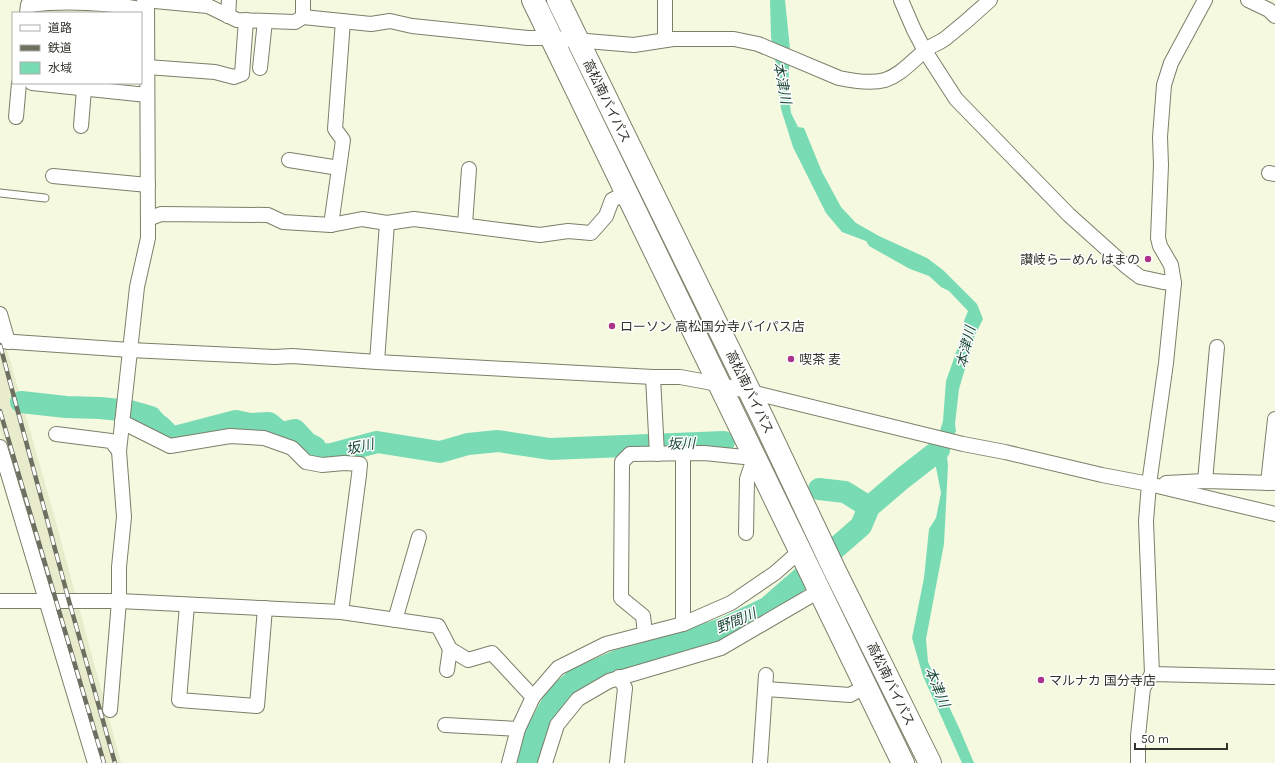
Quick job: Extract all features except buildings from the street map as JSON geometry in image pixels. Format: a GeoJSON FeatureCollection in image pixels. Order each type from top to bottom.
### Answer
{"type":"FeatureCollection","features":[{"type":"Feature","properties":{"kind":"highway","name":"高松南バイパス"},"geometry":{"type":"LineString","coordinates":[[533,0],[903,763]]}},
{"type":"Feature","properties":{"kind":"highway","name":"高松南バイパス"},"geometry":{"type":"LineString","coordinates":[[558,0],[750,392],[834,569],[930,763]]}},
{"type":"Feature","properties":{"kind":"street"},"geometry":{"type":"LineString","coordinates":[[228,16],[229,0]]}},
{"type":"Feature","properties":{"kind":"street"},"geometry":{"type":"LineString","coordinates":[[303,0],[303,17]]}},
{"type":"Feature","properties":{"kind":"street"},"geometry":{"type":"LineString","coordinates":[[665,0],[665,40]]}},
{"type":"Feature","properties":{"kind":"street"},"geometry":{"type":"LineString","coordinates":[[901,0],[925,51],[956,99],[1074,219],[1140,277],[1174,283]]}},
{"type":"Feature","properties":{"kind":"street"},"geometry":{"type":"LineString","coordinates":[[27,12],[28,4],[46,2],[114,4],[146,3],[208,6],[237,20],[296,22],[303,17],[371,24],[390,21],[412,26],[528,38],[552,38],[634,45],[673,39],[734,39],[758,44],[829,75],[849,80],[883,80],[894,76],[930,47],[945,39],[990,0]]}},
{"type":"Feature","properties":{"kind":"street"},"geometry":{"type":"LineString","coordinates":[[1138,763],[1138,736],[1143,688],[1152,674],[1146,521],[1149,484],[1166,363],[1174,283],[1171,265],[1160,246],[1158,238],[1161,165],[1160,137],[1164,85],[1171,63],[1205,0]]}},
{"type":"Feature","properties":{"kind":"street"},"geometry":{"type":"LineString","coordinates":[[1248,0],[1269,10],[1275,16]]}},
{"type":"Feature","properties":{"kind":"street"},"geometry":{"type":"LineString","coordinates":[[110,710],[119,601],[119,567],[124,517],[119,451],[137,287],[148,238],[147,68],[144,38],[146,3]]}},
{"type":"Feature","properties":{"kind":"street"},"geometry":{"type":"LineString","coordinates":[[147,68],[215,72],[234,77],[242,74],[246,20]]}},
{"type":"Feature","properties":{"kind":"street"},"geometry":{"type":"LineString","coordinates":[[260,68],[265,21]]}},
{"type":"Feature","properties":{"kind":"street"},"geometry":{"type":"LineString","coordinates":[[331,225],[343,140],[335,129],[343,21]]}},
{"type":"Feature","properties":{"kind":"street"},"geometry":{"type":"LineString","coordinates":[[16,117],[19,84]]}},
{"type":"Feature","properties":{"kind":"street"},"geometry":{"type":"LineString","coordinates":[[42,84],[147,95]]}},
{"type":"Feature","properties":{"kind":"street"},"geometry":{"type":"LineString","coordinates":[[81,126],[84,88]]}},
{"type":"Feature","properties":{"kind":"street"},"geometry":{"type":"LineString","coordinates":[[289,160],[339,168]]}},
{"type":"Feature","properties":{"kind":"street"},"geometry":{"type":"LineString","coordinates":[[465,224],[469,169]]}},
{"type":"Feature","properties":{"kind":"street"},"geometry":{"type":"LineString","coordinates":[[53,176],[148,185]]}},
{"type":"Feature","properties":{"kind":"street"},"geometry":{"type":"LineString","coordinates":[[148,219],[161,214],[268,215],[283,222],[331,225],[362,219],[386,223],[414,218],[465,224],[540,236],[568,231],[591,233],[606,216],[612,200],[626,193]]}},
{"type":"Feature","properties":{"kind":"street"},"geometry":{"type":"LineString","coordinates":[[377,362],[386,223]]}},
{"type":"Feature","properties":{"kind":"street"},"geometry":{"type":"LineString","coordinates":[[0,314],[4,341],[275,358],[292,356],[653,377],[680,377],[718,384],[963,444],[1149,484],[1275,514]]}},
{"type":"Feature","properties":{"kind":"street"},"geometry":{"type":"LineString","coordinates":[[1205,481],[1217,347]]}},
{"type":"Feature","properties":{"kind":"street"},"geometry":{"type":"LineString","coordinates":[[653,377],[656,446]]}},
{"type":"Feature","properties":{"kind":"street"},"geometry":{"type":"LineString","coordinates":[[123,415],[170,446],[230,436],[264,438],[292,448],[306,462],[322,465],[344,463],[360,464],[341,612]]}},
{"type":"Feature","properties":{"kind":"street"},"geometry":{"type":"LineString","coordinates":[[1149,484],[1205,481],[1272,483],[1275,419]]}},
{"type":"Feature","properties":{"kind":"street"},"geometry":{"type":"LineString","coordinates":[[56,434],[111,441],[119,451]]}},
{"type":"Feature","properties":{"kind":"street"},"geometry":{"type":"LineString","coordinates":[[645,633],[643,616],[621,598],[622,462],[630,454],[656,446],[683,453],[704,453],[754,458],[747,479],[746,533]]}},
{"type":"Feature","properties":{"kind":"street"},"geometry":{"type":"LineString","coordinates":[[0,447],[95,763]]}},
{"type":"Feature","properties":{"kind":"street"},"geometry":{"type":"LineString","coordinates":[[683,453],[683,624]]}},
{"type":"Feature","properties":{"kind":"street"},"geometry":{"type":"LineString","coordinates":[[395,620],[419,537]]}},
{"type":"Feature","properties":{"kind":"street"},"geometry":{"type":"LineString","coordinates":[[509,763],[518,729],[533,697],[558,668],[606,644],[683,624],[731,603],[775,572],[800,550]]}},
{"type":"Feature","properties":{"kind":"street"},"geometry":{"type":"LineString","coordinates":[[545,763],[557,725],[578,699],[609,681],[619,677],[721,648],[818,588]]}},
{"type":"Feature","properties":{"kind":"street"},"geometry":{"type":"LineString","coordinates":[[0,601],[119,601],[341,612],[438,626],[450,649],[468,660],[492,653],[533,697]]}},
{"type":"Feature","properties":{"kind":"street"},"geometry":{"type":"LineString","coordinates":[[187,604],[179,700],[257,706],[265,608]]}},
{"type":"Feature","properties":{"kind":"street"},"geometry":{"type":"LineString","coordinates":[[447,670],[450,649]]}},
{"type":"Feature","properties":{"kind":"street"},"geometry":{"type":"LineString","coordinates":[[1152,674],[1275,677]]}},
{"type":"Feature","properties":{"kind":"street"},"geometry":{"type":"LineString","coordinates":[[760,763],[766,675]]}},
{"type":"Feature","properties":{"kind":"street"},"geometry":{"type":"LineString","coordinates":[[617,763],[625,688],[619,677]]}},
{"type":"Feature","properties":{"kind":"street"},"geometry":{"type":"LineString","coordinates":[[766,689],[850,695],[866,686]]}},
{"type":"Feature","properties":{"kind":"street"},"geometry":{"type":"LineString","coordinates":[[445,725],[518,729]]}},
{"type":"Feature","properties":{"kind":"lane"},"geometry":{"type":"LineString","coordinates":[[0,193],[45,198]]}},
{"type":"Feature","properties":{"kind":"shaded area"},"geometry":{"type":"Polygon","coordinates":[[[0,325],[54,515],[121,763],[99,763],[0,431],[0,325]]]}},
{"type":"Feature","properties":{"kind":"water","name":"本津川"},"geometry":{"type":"Polygon","coordinates":[[[770,0],[785,0],[790,49],[788,89],[791,113],[798,127],[804,128],[822,172],[841,207],[856,223],[879,236],[927,258],[943,270],[977,304],[983,319],[975,335],[959,389],[955,424],[956,431],[946,450],[948,465],[944,544],[926,639],[928,662],[974,763],[962,763],[923,676],[912,638],[924,578],[929,529],[936,518],[941,493],[935,462],[929,456],[936,444],[943,421],[946,381],[963,333],[964,321],[968,311],[949,291],[941,287],[929,276],[910,269],[869,246],[866,241],[842,232],[826,213],[793,147],[781,109],[771,37],[770,0]]]}},
{"type":"Feature","properties":{"kind":"waterway","name":"坂川"},"geometry":{"type":"LineString","coordinates":[[21,402],[66,407],[130,411],[151,417],[168,435],[175,437],[236,421],[250,424],[269,423],[281,433],[295,430],[307,443],[315,447],[318,455],[332,454],[377,442],[440,452],[468,444],[498,441],[550,449],[724,442]]}},
{"type":"Feature","properties":{"kind":"waterway","name":"野間川"},"geometry":{"type":"LineString","coordinates":[[528,763],[535,735],[555,698],[576,679],[619,660],[674,645],[725,628],[767,608],[861,526],[869,507],[939,450]]}},
{"type":"Feature","properties":{"kind":"waterway","name":"坂川"},"geometry":{"type":"LineString","coordinates":[[819,489],[845,492],[869,507]]}},
{"type":"Feature","properties":{"kind":"railway"},"geometry":{"type":"LineString","coordinates":[[0,345],[69,601],[115,763]]}},
{"type":"Feature","properties":{"kind":"railway"},"geometry":{"type":"LineString","coordinates":[[0,411],[104,763]]}},
{"type":"Feature","properties":{"kind":"place","name":"讃岐らーめん はまの"},"geometry":{"type":"Point","coordinates":[1148,259]}},
{"type":"Feature","properties":{"kind":"place","name":"ローソン 高松国分寺バイパス店"},"geometry":{"type":"Point","coordinates":[612,326]}},
{"type":"Feature","properties":{"kind":"place","name":"喫茶 麦"},"geometry":{"type":"Point","coordinates":[791,359]}},
{"type":"Feature","properties":{"kind":"place","name":"マルナカ 国分寺店"},"geometry":{"type":"Point","coordinates":[1041,680]}}]}
